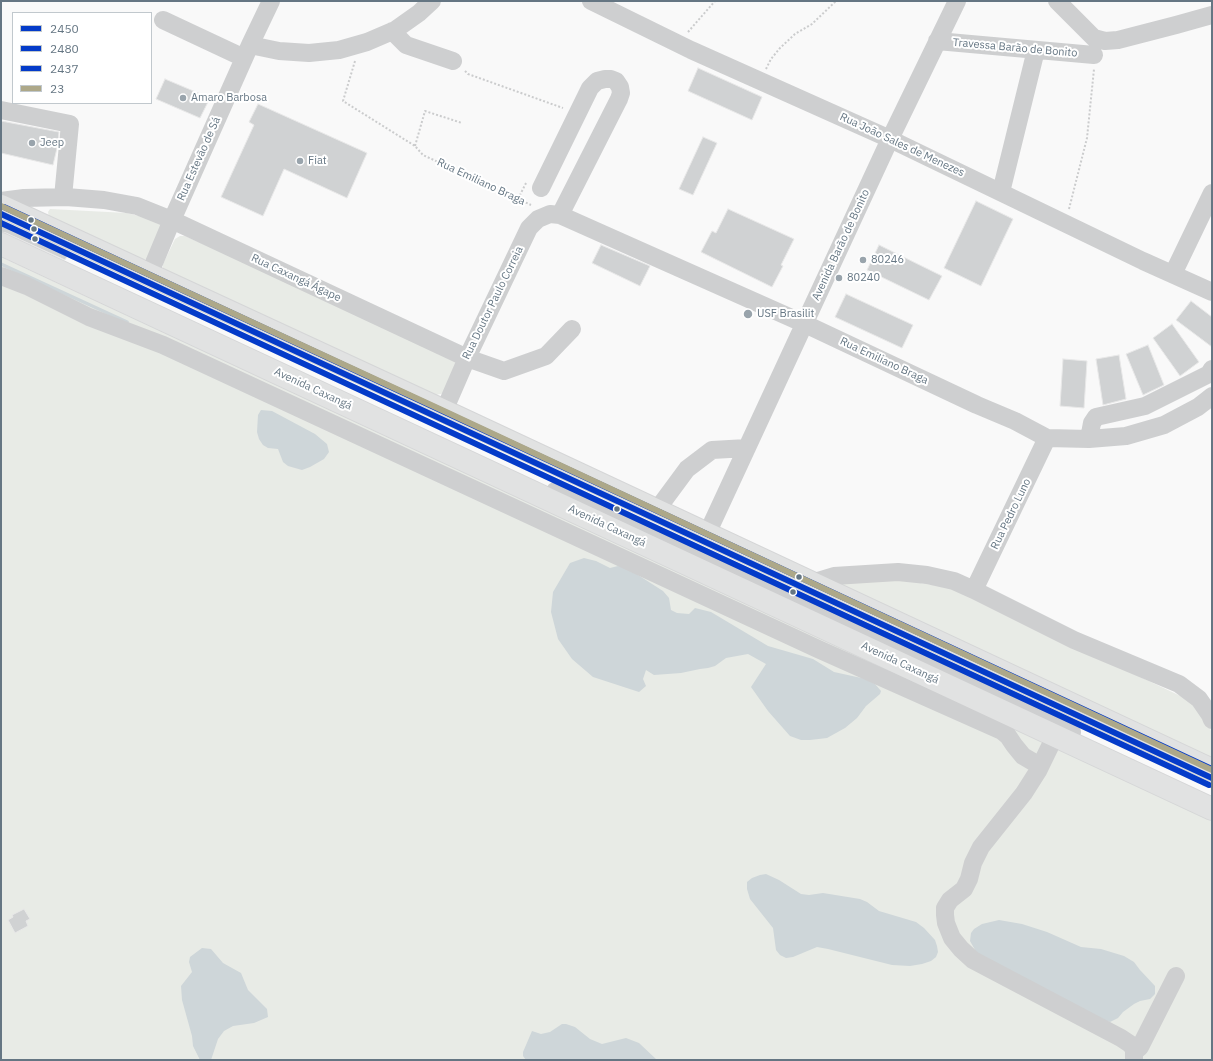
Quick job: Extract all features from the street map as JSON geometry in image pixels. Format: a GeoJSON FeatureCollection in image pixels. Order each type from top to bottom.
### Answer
{"type":"FeatureCollection","features":[{"type":"Feature","properties":{"kind":"main road"},"geometry":{"type":"LineString","coordinates":[[1,206],[1212,770]]}},
{"type":"Feature","properties":{"kind":"main road","name":"Avenida Caxangá"},"geometry":{"type":"LineString","coordinates":[[1,244],[1212,809]]}},
{"type":"Feature","properties":{"kind":"street","name":"Rua Estevão de Sá"},"geometry":{"type":"LineString","coordinates":[[149,275],[247,51],[271,1]]}},
{"type":"Feature","properties":{"kind":"street"},"geometry":{"type":"LineString","coordinates":[[163,20],[247,51],[309,53],[338,50],[367,42],[392,31],[419,13],[432,1]]}},
{"type":"Feature","properties":{"kind":"street","name":"Rua João Sales de Menezes"},"geometry":{"type":"LineString","coordinates":[[591,1],[678,43],[890,139],[1212,292]]}},
{"type":"Feature","properties":{"kind":"street","name":"Avenida Barão de Bonito"},"geometry":{"type":"LineString","coordinates":[[707,534],[890,139],[957,1]]}},
{"type":"Feature","properties":{"kind":"street"},"geometry":{"type":"LineString","coordinates":[[1057,1],[1094,46]]}},
{"type":"Feature","properties":{"kind":"street","name":"Travessa Barão de Bonito"},"geometry":{"type":"LineString","coordinates":[[937,41],[1036,50],[1094,46],[1105,41],[1118,40],[1212,15]]}},
{"type":"Feature","properties":{"kind":"street"},"geometry":{"type":"LineString","coordinates":[[392,31],[406,46],[453,61]]}},
{"type":"Feature","properties":{"kind":"street"},"geometry":{"type":"LineString","coordinates":[[1000,192],[1036,50]]}},
{"type":"Feature","properties":{"kind":"street"},"geometry":{"type":"LineString","coordinates":[[535,183],[590,88],[597,81],[604,79],[616,81],[620,87],[621,93],[619,99],[555,215]]}},
{"type":"Feature","properties":{"kind":"street"},"geometry":{"type":"LineString","coordinates":[[1,110],[70,124],[63,197]]}},
{"type":"Feature","properties":{"kind":"street"},"geometry":{"type":"LineString","coordinates":[[1173,274],[1212,193]]}},
{"type":"Feature","properties":{"kind":"street","name":"Rua Caxangá Ágape"},"geometry":{"type":"LineString","coordinates":[[1,201],[24,198],[63,197],[104,200],[136,206],[172,220],[467,358],[504,371],[546,356],[572,329]]}},
{"type":"Feature","properties":{"kind":"street"},"geometry":{"type":"LineString","coordinates":[[1,214],[1212,778]]}},
{"type":"Feature","properties":{"kind":"street","name":"Rua Emiliano Braga"},"geometry":{"type":"LineString","coordinates":[[555,215],[805,324],[977,405],[1015,421],[1047,438],[1090,439],[1126,436],[1164,425],[1198,407],[1212,396]]}},
{"type":"Feature","properties":{"kind":"street","name":"Rua Doutor Paulo Correia"},"geometry":{"type":"LineString","coordinates":[[444,411],[467,358],[529,228],[538,218],[555,215]]}},
{"type":"Feature","properties":{"kind":"street"},"geometry":{"type":"LineString","coordinates":[[1,234],[1212,797]]}},
{"type":"Feature","properties":{"kind":"street"},"geometry":{"type":"LineString","coordinates":[[1,276],[27,286],[89,317],[163,345],[804,643],[1002,731],[1008,736],[1023,756],[1040,766]]}},
{"type":"Feature","properties":{"kind":"street"},"geometry":{"type":"LineString","coordinates":[[1090,439],[1092,423],[1096,417],[1145,406],[1209,374],[1212,369]]}},
{"type":"Feature","properties":{"kind":"street","name":"Rua Pedro Luno"},"geometry":{"type":"LineString","coordinates":[[974,590],[1047,438]]}},
{"type":"Feature","properties":{"kind":"street"},"geometry":{"type":"LineString","coordinates":[[656,510],[687,469],[712,450],[747,448]]}},
{"type":"Feature","properties":{"kind":"street"},"geometry":{"type":"LineString","coordinates":[[811,583],[834,576],[898,572],[927,575],[954,582],[974,590],[1074,640],[1179,684],[1199,699],[1212,720]]}},
{"type":"Feature","properties":{"kind":"street"},"geometry":{"type":"LineString","coordinates":[[1055,736],[1024,793],[981,846],[973,863],[969,880],[964,889],[950,900],[945,908],[944,915],[952,938],[973,960],[1121,1038],[1130,1044],[1134,1049],[1134,1056]]}},
{"type":"Feature","properties":{"kind":"street"},"geometry":{"type":"LineString","coordinates":[[1134,1056],[1176,976]]}},
{"type":"Feature","properties":{"kind":"path"},"geometry":{"type":"LineString","coordinates":[[678,43],[715,1]]}},
{"type":"Feature","properties":{"kind":"path"},"geometry":{"type":"LineString","coordinates":[[760,80],[771,59],[780,48],[795,34],[812,24],[836,1]]}},
{"type":"Feature","properties":{"kind":"path","name":"Rua Emiliano Braga"},"geometry":{"type":"LineString","coordinates":[[360,44],[343,101],[415,146],[423,155],[555,215]]}},
{"type":"Feature","properties":{"kind":"path"},"geometry":{"type":"LineString","coordinates":[[1066,223],[1087,138],[1094,78],[1094,46]]}},
{"type":"Feature","properties":{"kind":"path"},"geometry":{"type":"LineString","coordinates":[[453,61],[468,74],[564,108]]}},
{"type":"Feature","properties":{"kind":"path"},"geometry":{"type":"LineString","coordinates":[[415,146],[426,111],[462,123]]}},
{"type":"Feature","properties":{"kind":"path"},"geometry":{"type":"LineString","coordinates":[[518,199],[535,183]]}},
{"type":"Feature","properties":{"kind":"shaded area"},"geometry":{"type":"Polygon","coordinates":[[[50,209],[127,213],[143,217],[162,226],[148,259],[141,259],[49,217],[48,212],[50,209]]]}},
{"type":"Feature","properties":{"kind":"shaded area"},"geometry":{"type":"Polygon","coordinates":[[[180,236],[185,236],[212,248],[458,363],[445,393],[436,395],[166,272],[163,269],[163,264],[175,239],[180,236]]]}},
{"type":"Feature","properties":{"kind":"shaded area"},"geometry":{"type":"Polygon","coordinates":[[[1,257],[544,509],[1077,753],[1212,820],[1212,1060],[1,1060],[1,257]]]}},
{"type":"Feature","properties":{"kind":"shaded area"},"geometry":{"type":"Polygon","coordinates":[[[261,410],[272,411],[315,434],[327,444],[329,452],[324,459],[302,470],[288,466],[283,462],[278,449],[268,448],[263,445],[259,439],[257,432],[258,415],[261,410]]]}},
{"type":"Feature","properties":{"kind":"shaded area"},"geometry":{"type":"Polygon","coordinates":[[[584,558],[596,561],[610,568],[618,566],[627,568],[663,591],[669,598],[671,610],[677,613],[689,614],[695,608],[711,612],[768,646],[813,659],[834,672],[866,679],[875,684],[881,691],[880,694],[845,728],[827,738],[801,740],[790,736],[768,711],[751,687],[766,664],[748,654],[726,658],[715,666],[708,668],[681,673],[654,675],[646,670],[643,679],[646,686],[639,692],[593,677],[572,659],[558,639],[551,612],[553,592],[570,563],[584,558]]]}},
{"type":"Feature","properties":{"kind":"shaded area"},"geometry":{"type":"Polygon","coordinates":[[[894,579],[953,588],[1191,701],[1205,717],[1212,733],[1212,759],[838,583],[894,579]]]}},
{"type":"Feature","properties":{"kind":"shaded area"},"geometry":{"type":"Polygon","coordinates":[[[766,874],[779,880],[801,894],[809,895],[823,893],[860,899],[867,902],[879,911],[916,922],[935,940],[938,952],[936,957],[931,961],[922,964],[910,966],[892,965],[817,947],[793,957],[786,958],[780,955],[776,950],[773,928],[750,899],[747,889],[747,882],[752,878],[766,874]]]}},
{"type":"Feature","properties":{"kind":"shaded area"},"geometry":{"type":"Polygon","coordinates":[[[999,920],[1022,924],[1047,932],[1081,947],[1101,949],[1124,956],[1134,962],[1155,986],[1155,994],[1150,999],[1134,1004],[1123,1012],[1118,1018],[1110,1022],[1101,1019],[978,955],[970,941],[971,933],[982,924],[999,920]]]}},
{"type":"Feature","properties":{"kind":"shaded area"},"geometry":{"type":"Polygon","coordinates":[[[202,948],[211,949],[223,963],[241,973],[248,990],[267,1009],[268,1017],[254,1023],[233,1026],[224,1031],[218,1039],[211,1060],[200,1060],[193,1046],[192,1036],[182,1000],[181,986],[192,972],[189,962],[190,957],[202,948]]]}},
{"type":"Feature","properties":{"kind":"shaded area"},"geometry":{"type":"Polygon","coordinates":[[[562,1024],[575,1027],[590,1039],[602,1044],[626,1038],[639,1043],[657,1060],[526,1060],[523,1056],[523,1052],[532,1031],[541,1034],[550,1032],[562,1024]]]}},
{"type":"Feature","properties":{"kind":"building"},"geometry":{"type":"Polygon","coordinates":[[[698,68],[762,97],[752,120],[688,91],[698,68]]]}},
{"type":"Feature","properties":{"kind":"building","name":"Amaro Barbosa"},"geometry":{"type":"Polygon","coordinates":[[[165,79],[210,98],[200,118],[156,99],[165,79]]]}},
{"type":"Feature","properties":{"kind":"building","name":"Fiat"},"geometry":{"type":"Polygon","coordinates":[[[258,104],[367,153],[347,198],[284,169],[263,216],[221,197],[254,125],[249,122],[258,104]]]}},
{"type":"Feature","properties":{"kind":"building","name":"Jeep"},"geometry":{"type":"Polygon","coordinates":[[[1,121],[59,132],[53,165],[1,153],[1,121]]]}},
{"type":"Feature","properties":{"kind":"building"},"geometry":{"type":"Polygon","coordinates":[[[703,137],[717,143],[693,195],[679,189],[703,137]]]}},
{"type":"Feature","properties":{"kind":"building"},"geometry":{"type":"Polygon","coordinates":[[[976,201],[1013,219],[981,286],[944,268],[976,201]]]}},
{"type":"Feature","properties":{"kind":"building"},"geometry":{"type":"Polygon","coordinates":[[[728,209],[794,239],[781,265],[783,266],[772,287],[701,252],[712,231],[716,233],[728,209]]]}},
{"type":"Feature","properties":{"kind":"building"},"geometry":{"type":"Polygon","coordinates":[[[1,220],[70,251],[65,260],[1,232],[1,220]]]}},
{"type":"Feature","properties":{"kind":"building"},"geometry":{"type":"Polygon","coordinates":[[[601,245],[650,266],[640,286],[592,263],[601,245]]]}},
{"type":"Feature","properties":{"kind":"building"},"geometry":{"type":"Polygon","coordinates":[[[879,245],[942,276],[929,300],[867,270],[879,245]]]}},
{"type":"Feature","properties":{"kind":"building"},"geometry":{"type":"Polygon","coordinates":[[[846,294],[913,325],[902,348],[835,317],[846,294]]]}},
{"type":"Feature","properties":{"kind":"building"},"geometry":{"type":"Polygon","coordinates":[[[1191,301],[1212,317],[1212,347],[1176,320],[1191,301]]]}},
{"type":"Feature","properties":{"kind":"building"},"geometry":{"type":"Polygon","coordinates":[[[1172,324],[1199,362],[1180,376],[1153,338],[1172,324]]]}},
{"type":"Feature","properties":{"kind":"building"},"geometry":{"type":"Polygon","coordinates":[[[1148,345],[1164,385],[1143,395],[1126,354],[1148,345]]]}},
{"type":"Feature","properties":{"kind":"building"},"geometry":{"type":"Polygon","coordinates":[[[1119,355],[1126,399],[1103,405],[1096,359],[1119,355]]]}},
{"type":"Feature","properties":{"kind":"building"},"geometry":{"type":"Polygon","coordinates":[[[1063,359],[1087,361],[1084,408],[1060,406],[1063,359]]]}},
{"type":"Feature","properties":{"kind":"building"},"geometry":{"type":"Polygon","coordinates":[[[756,571],[832,606],[831,608],[755,573],[756,571]]]}},
{"type":"Feature","properties":{"kind":"building"},"geometry":{"type":"Polygon","coordinates":[[[24,909],[30,919],[26,921],[28,926],[15,933],[8,920],[13,917],[12,915],[24,909]]]}},
{"type":"Feature","properties":{"kind":"waterway"},"geometry":{"type":"LineString","coordinates":[[1,264],[127,322]]}},
{"type":"Feature","properties":{"kind":"transit line","name":"23"},"geometry":{"type":"LineString","coordinates":[[1,206],[1212,770]]}},
{"type":"Feature","properties":{"kind":"transit line","name":"2437"},"geometry":{"type":"LineString","coordinates":[[4,207],[1212,769]]}},
{"type":"Feature","properties":{"kind":"transit line","name":"2450"},"geometry":{"type":"LineString","coordinates":[[1,214],[1212,778]]}},
{"type":"Feature","properties":{"kind":"transit line","name":"2480"},"geometry":{"type":"LineString","coordinates":[[1,223],[1209,785]]}},
{"type":"Feature","properties":{"kind":"place","name":"Amaro Barbosa"},"geometry":{"type":"Point","coordinates":[183,98]}},
{"type":"Feature","properties":{"kind":"place","name":"Jeep"},"geometry":{"type":"Point","coordinates":[32,143]}},
{"type":"Feature","properties":{"kind":"place","name":"Fiat"},"geometry":{"type":"Point","coordinates":[300,161]}},
{"type":"Feature","properties":{"kind":"place","name":"80246"},"geometry":{"type":"Point","coordinates":[863,260]}},
{"type":"Feature","properties":{"kind":"place","name":"80240"},"geometry":{"type":"Point","coordinates":[839,278]}},
{"type":"Feature","properties":{"kind":"place","name":"USF Brasilit"},"geometry":{"type":"Point","coordinates":[748,314]}}]}
